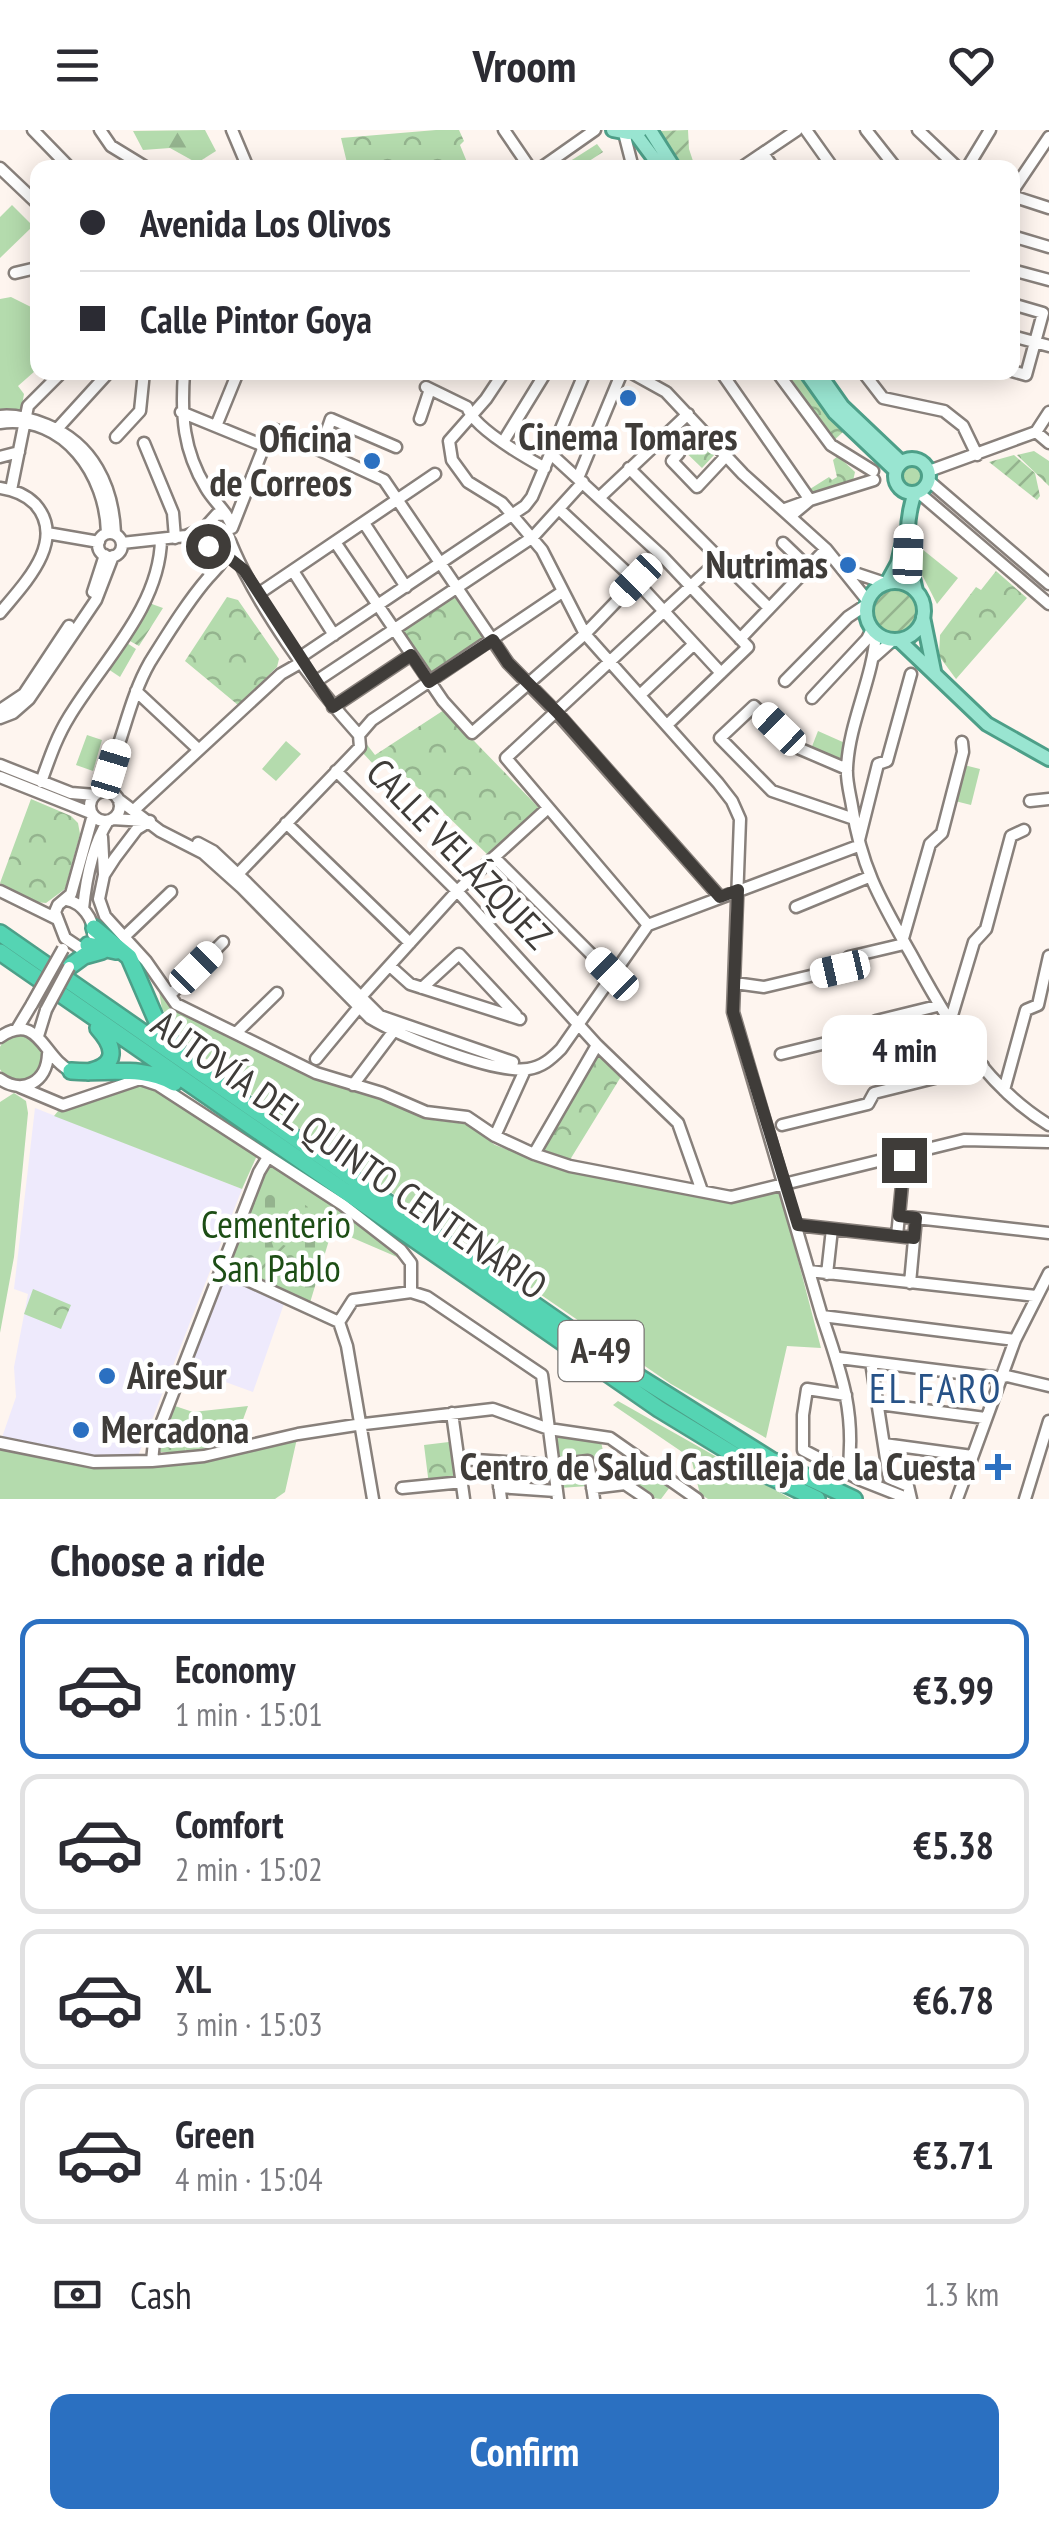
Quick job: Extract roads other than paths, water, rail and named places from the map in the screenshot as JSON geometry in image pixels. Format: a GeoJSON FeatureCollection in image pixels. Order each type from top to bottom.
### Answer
{"type":"FeatureCollection","features":[{"type":"Feature","properties":{"kind":"highway"},"geometry":{"type":"LineString","coordinates":[[94,928],[129,957],[158,1024],[188,1064]]}},
{"type":"Feature","properties":{"kind":"highway","name":"AUTOVÍA DEL QUINTO CENTENARIO"},"geometry":{"type":"LineString","coordinates":[[0,933],[634,1374],[772,1460],[854,1499]]}},
{"type":"Feature","properties":{"kind":"highway"},"geometry":{"type":"LineString","coordinates":[[84,946],[120,944]]}},
{"type":"Feature","properties":{"kind":"highway"},"geometry":{"type":"LineString","coordinates":[[69,967],[84,956],[120,944]]}},
{"type":"Feature","properties":{"kind":"highway"},"geometry":{"type":"LineString","coordinates":[[102,1004],[129,1009],[140,1000],[141,989],[120,944]]}},
{"type":"Feature","properties":{"kind":"highway","name":"AUTOVÍA DEL QUINTO CENTENARIO"},"geometry":{"type":"LineString","coordinates":[[0,952],[659,1409],[769,1476],[817,1499]]}},
{"type":"Feature","properties":{"kind":"highway"},"geometry":{"type":"LineString","coordinates":[[77,1072],[105,1064],[112,1051],[110,1040],[83,1010]]}},
{"type":"Feature","properties":{"kind":"highway"},"geometry":{"type":"LineString","coordinates":[[77,1072],[148,1072],[164,1076],[236,1117]]}},
{"type":"Feature","properties":{"kind":"main road"},"geometry":{"type":"LineString","coordinates":[[633,131],[656,160]]}},
{"type":"Feature","properties":{"kind":"main road"},"geometry":{"type":"LineString","coordinates":[[633,131],[665,160]]}},
{"type":"Feature","properties":{"kind":"main road"},"geometry":{"type":"LineString","coordinates":[[812,380],[835,413],[898,466]]}},
{"type":"Feature","properties":{"kind":"main road"},"geometry":{"type":"LineString","coordinates":[[824,380],[842,406],[898,466]]}},
{"type":"Feature","properties":{"kind":"main road"},"geometry":{"type":"LineString","coordinates":[[898,466],[917,459],[929,476],[916,492],[910,509],[908,554],[916,592]]}},
{"type":"Feature","properties":{"kind":"main road"},"geometry":{"type":"LineString","coordinates":[[886,583],[902,553],[904,509],[895,480],[898,466]]}},
{"type":"Feature","properties":{"kind":"main road"},"geometry":{"type":"LineString","coordinates":[[900,488],[916,492]]}},
{"type":"Feature","properties":{"kind":"main road"},"geometry":{"type":"LineString","coordinates":[[934,673],[922,599],[903,583],[886,583],[874,590],[867,603],[868,622],[874,631],[896,640],[987,724],[1049,759]]}},
{"type":"Feature","properties":{"kind":"main road"},"geometry":{"type":"LineString","coordinates":[[896,640],[914,632],[923,618]]}},
{"type":"Feature","properties":{"kind":"street"},"geometry":{"type":"LineString","coordinates":[[33,130],[60,160]]}},
{"type":"Feature","properties":{"kind":"street"},"geometry":{"type":"LineString","coordinates":[[100,130],[111,146],[135,160]]}},
{"type":"Feature","properties":{"kind":"street"},"geometry":{"type":"LineString","coordinates":[[232,130],[245,160]]}},
{"type":"Feature","properties":{"kind":"street"},"geometry":{"type":"LineString","coordinates":[[504,130],[525,160]]}},
{"type":"Feature","properties":{"kind":"street"},"geometry":{"type":"LineString","coordinates":[[552,160],[595,130]]}},
{"type":"Feature","properties":{"kind":"street"},"geometry":{"type":"LineString","coordinates":[[753,160],[798,130]]}},
{"type":"Feature","properties":{"kind":"street"},"geometry":{"type":"LineString","coordinates":[[806,130],[827,160]]}},
{"type":"Feature","properties":{"kind":"street"},"geometry":{"type":"LineString","coordinates":[[866,130],[890,160]]}},
{"type":"Feature","properties":{"kind":"street"},"geometry":{"type":"LineString","coordinates":[[918,130],[949,160]]}},
{"type":"Feature","properties":{"kind":"street"},"geometry":{"type":"LineString","coordinates":[[930,143],[939,130]]}},
{"type":"Feature","properties":{"kind":"street"},"geometry":{"type":"LineString","coordinates":[[972,160],[990,130]]}},
{"type":"Feature","properties":{"kind":"street"},"geometry":{"type":"LineString","coordinates":[[633,131],[633,160]]}},
{"type":"Feature","properties":{"kind":"street"},"geometry":{"type":"LineString","coordinates":[[1020,182],[1049,137]]}},
{"type":"Feature","properties":{"kind":"street"},"geometry":{"type":"LineString","coordinates":[[763,153],[768,160]]}},
{"type":"Feature","properties":{"kind":"street"},"geometry":{"type":"LineString","coordinates":[[0,168],[28,195]]}},
{"type":"Feature","properties":{"kind":"street"},"geometry":{"type":"LineString","coordinates":[[1020,197],[1049,208]]}},
{"type":"Feature","properties":{"kind":"street"},"geometry":{"type":"LineString","coordinates":[[1020,238],[1049,247]]}},
{"type":"Feature","properties":{"kind":"street"},"geometry":{"type":"LineString","coordinates":[[16,274],[30,269]]}},
{"type":"Feature","properties":{"kind":"street"},"geometry":{"type":"LineString","coordinates":[[1020,272],[1049,280]]}},
{"type":"Feature","properties":{"kind":"street"},"geometry":{"type":"LineString","coordinates":[[1020,306],[1043,313],[1026,375],[1020,373]]}},
{"type":"Feature","properties":{"kind":"street"},"geometry":{"type":"LineString","coordinates":[[1020,338],[1049,346]]}},
{"type":"Feature","properties":{"kind":"street"},"geometry":{"type":"LineString","coordinates":[[0,613],[41,557],[46,533],[39,508],[27,497],[6,489],[28,406],[54,380]]}},
{"type":"Feature","properties":{"kind":"street"},"geometry":{"type":"LineString","coordinates":[[57,430],[102,380]]}},
{"type":"Feature","properties":{"kind":"street"},"geometry":{"type":"LineString","coordinates":[[116,437],[140,410],[143,380]]}},
{"type":"Feature","properties":{"kind":"street"},"geometry":{"type":"LineString","coordinates":[[184,380],[182,412],[187,448],[208,493],[226,515],[221,545]]}},
{"type":"Feature","properties":{"kind":"street"},"geometry":{"type":"LineString","coordinates":[[216,426],[235,380]]}},
{"type":"Feature","properties":{"kind":"street"},"geometry":{"type":"LineString","coordinates":[[499,380],[448,441],[452,460],[474,488],[502,502],[515,514],[533,537],[585,634],[732,801],[740,819],[733,1012],[822,1316],[839,1358],[851,1422],[848,1473]]}},
{"type":"Feature","properties":{"kind":"street"},"geometry":{"type":"LineString","coordinates":[[504,442],[541,380]]}},
{"type":"Feature","properties":{"kind":"street"},"geometry":{"type":"LineString","coordinates":[[134,810],[280,674],[515,514],[532,497],[583,380]]}},
{"type":"Feature","properties":{"kind":"street"},"geometry":{"type":"LineString","coordinates":[[315,682],[533,537],[581,480],[619,380]]}},
{"type":"Feature","properties":{"kind":"street"},"geometry":{"type":"LineString","coordinates":[[644,380],[666,392],[726,456],[826,549],[845,569],[867,603],[848,616],[785,681]]}},
{"type":"Feature","properties":{"kind":"street"},"geometry":{"type":"LineString","coordinates":[[727,380],[810,500]]}},
{"type":"Feature","properties":{"kind":"street"},"geometry":{"type":"LineString","coordinates":[[783,380],[818,430],[874,471],[789,512]]}},
{"type":"Feature","properties":{"kind":"street"},"geometry":{"type":"LineString","coordinates":[[869,380],[883,398],[944,411],[963,426],[977,455]]}},
{"type":"Feature","properties":{"kind":"street"},"geometry":{"type":"LineString","coordinates":[[420,419],[428,388],[467,408],[470,416],[544,468]]}},
{"type":"Feature","properties":{"kind":"street"},"geometry":{"type":"LineString","coordinates":[[182,412],[264,446]]}},
{"type":"Feature","properties":{"kind":"street"},"geometry":{"type":"LineString","coordinates":[[1049,412],[1036,432],[929,476],[1049,584]]}},
{"type":"Feature","properties":{"kind":"street"},"geometry":{"type":"LineString","coordinates":[[600,497],[688,414]]}},
{"type":"Feature","properties":{"kind":"street"},"geometry":{"type":"LineString","coordinates":[[321,448],[332,419],[396,448]]}},
{"type":"Feature","properties":{"kind":"street"},"geometry":{"type":"LineString","coordinates":[[0,420],[57,430],[86,450],[106,482],[111,538],[100,550],[109,556]]}},
{"type":"Feature","properties":{"kind":"street"},"geometry":{"type":"LineString","coordinates":[[0,710],[24,694],[91,596],[109,556],[121,550],[111,538],[105,504],[90,467],[54,436],[24,422]]}},
{"type":"Feature","properties":{"kind":"street"},"geometry":{"type":"LineString","coordinates":[[0,1037],[17,1029],[64,944],[55,918],[75,884],[92,814],[90,804],[109,774],[136,691],[156,654],[209,578],[270,431],[321,448],[377,474],[399,500],[508,663],[558,713],[720,897]]}},
{"type":"Feature","properties":{"kind":"street"},"geometry":{"type":"LineString","coordinates":[[1036,432],[1049,444]]}},
{"type":"Feature","properties":{"kind":"street"},"geometry":{"type":"LineString","coordinates":[[144,444],[181,537]]}},
{"type":"Feature","properties":{"kind":"street"},"geometry":{"type":"LineString","coordinates":[[0,457],[18,452]]}},
{"type":"Feature","properties":{"kind":"street"},"geometry":{"type":"LineString","coordinates":[[679,453],[672,461],[697,487],[726,456]]}},
{"type":"Feature","properties":{"kind":"street"},"geometry":{"type":"LineString","coordinates":[[551,454],[600,497],[744,643]]}},
{"type":"Feature","properties":{"kind":"street"},"geometry":{"type":"LineString","coordinates":[[629,468],[769,608]]}},
{"type":"Feature","properties":{"kind":"street"},"geometry":{"type":"LineString","coordinates":[[258,594],[435,474]]}},
{"type":"Feature","properties":{"kind":"street"},"geometry":{"type":"LineString","coordinates":[[916,492],[1049,604]]}},
{"type":"Feature","properties":{"kind":"street"},"geometry":{"type":"LineString","coordinates":[[208,493],[207,525],[244,570],[333,707],[360,735]]}},
{"type":"Feature","properties":{"kind":"street"},"geometry":{"type":"LineString","coordinates":[[558,509],[636,580],[721,673]]}},
{"type":"Feature","properties":{"kind":"street"},"geometry":{"type":"LineString","coordinates":[[181,537],[207,525],[217,514],[226,515]]}},
{"type":"Feature","properties":{"kind":"street"},"geometry":{"type":"LineString","coordinates":[[364,523],[406,586]]}},
{"type":"Feature","properties":{"kind":"street"},"geometry":{"type":"LineString","coordinates":[[46,533],[111,538],[181,537],[221,545],[244,570]]}},
{"type":"Feature","properties":{"kind":"street"},"geometry":{"type":"LineString","coordinates":[[42,782],[68,718],[135,619],[161,553],[162,539]]}},
{"type":"Feature","properties":{"kind":"street"},"geometry":{"type":"LineString","coordinates":[[335,542],[429,682],[472,732],[585,634],[636,580]]}},
{"type":"Feature","properties":{"kind":"street"},"geometry":{"type":"LineString","coordinates":[[783,543],[809,568]]}},
{"type":"Feature","properties":{"kind":"street"},"geometry":{"type":"LineString","coordinates":[[666,725],[721,673],[769,608],[826,549]]}},
{"type":"Feature","properties":{"kind":"street"},"geometry":{"type":"LineString","coordinates":[[0,718],[13,713],[29,698],[96,600],[109,556]]}},
{"type":"Feature","properties":{"kind":"street"},"geometry":{"type":"LineString","coordinates":[[648,925],[506,758],[720,559]]}},
{"type":"Feature","properties":{"kind":"street"},"geometry":{"type":"LineString","coordinates":[[845,569],[886,583]]}},
{"type":"Feature","properties":{"kind":"street"},"geometry":{"type":"LineString","coordinates":[[293,571],[334,635]]}},
{"type":"Feature","properties":{"kind":"street"},"geometry":{"type":"LineString","coordinates":[[238,874],[360,747],[360,735],[372,720],[562,592]]}},
{"type":"Feature","properties":{"kind":"street"},"geometry":{"type":"LineString","coordinates":[[874,631],[874,657],[847,769],[858,846],[868,877],[937,1006],[1004,1090],[1021,1108],[1049,1125]]}},
{"type":"Feature","properties":{"kind":"street"},"geometry":{"type":"LineString","coordinates":[[812,698],[874,631]]}},
{"type":"Feature","properties":{"kind":"street"},"geometry":{"type":"LineString","coordinates":[[874,657],[896,640]]}},
{"type":"Feature","properties":{"kind":"street"},"geometry":{"type":"LineString","coordinates":[[640,695],[694,644]]}},
{"type":"Feature","properties":{"kind":"street"},"geometry":{"type":"LineString","coordinates":[[333,707],[411,655]]}},
{"type":"Feature","properties":{"kind":"street"},"geometry":{"type":"LineString","coordinates":[[858,846],[878,764],[887,761],[911,674]]}},
{"type":"Feature","properties":{"kind":"street"},"geometry":{"type":"LineString","coordinates":[[136,691],[198,749]]}},
{"type":"Feature","properties":{"kind":"street"},"geometry":{"type":"LineString","coordinates":[[847,769],[798,748],[754,706],[720,738],[772,791],[854,820]]}},
{"type":"Feature","properties":{"kind":"street"},"geometry":{"type":"LineString","coordinates":[[903,943],[930,844],[942,833],[963,752],[962,742]]}},
{"type":"Feature","properties":{"kind":"street"},"geometry":{"type":"LineString","coordinates":[[0,764],[71,793],[107,792],[150,821],[213,851],[360,1002],[370,1018],[393,1032],[486,1063],[525,1070],[546,1064],[561,1050],[648,925],[858,846]]}},
{"type":"Feature","properties":{"kind":"street","name":"CALLE VELÁZQUEZ"},"geometry":{"type":"LineString","coordinates":[[336,770],[456,891],[597,1045],[678,1124],[702,1191]]}},
{"type":"Feature","properties":{"kind":"street"},"geometry":{"type":"LineString","coordinates":[[83,908],[85,888],[107,824],[120,808],[109,774]]}},
{"type":"Feature","properties":{"kind":"street"},"geometry":{"type":"LineString","coordinates":[[0,777],[92,814],[107,824],[150,821],[160,831],[203,854],[360,1002],[396,1024],[518,1063],[540,1059],[578,1025]]}},
{"type":"Feature","properties":{"kind":"street"},"geometry":{"type":"LineString","coordinates":[[1030,801],[1049,799]]}},
{"type":"Feature","properties":{"kind":"street"},"geometry":{"type":"LineString","coordinates":[[316,1073],[316,1060],[410,943],[456,891],[548,808]]}},
{"type":"Feature","properties":{"kind":"street"},"geometry":{"type":"LineString","coordinates":[[104,876],[137,829],[150,821]]}},
{"type":"Feature","properties":{"kind":"street"},"geometry":{"type":"LineString","coordinates":[[107,824],[99,898],[105,916],[120,944],[176,1004],[316,1073],[382,1092],[426,1112],[467,1118],[534,1154],[570,1166],[731,1197],[974,1139],[1048,1142]]}},
{"type":"Feature","properties":{"kind":"street"},"geometry":{"type":"LineString","coordinates":[[286,824],[410,943]]}},
{"type":"Feature","properties":{"kind":"street"},"geometry":{"type":"LineString","coordinates":[[950,1022],[974,942],[986,929],[1011,836],[1024,830]]}},
{"type":"Feature","properties":{"kind":"street"},"geometry":{"type":"LineString","coordinates":[[494,857],[612,974]]}},
{"type":"Feature","properties":{"kind":"street"},"geometry":{"type":"LineString","coordinates":[[796,907],[868,877]]}},
{"type":"Feature","properties":{"kind":"street"},"geometry":{"type":"LineString","coordinates":[[0,891],[55,918]]}},
{"type":"Feature","properties":{"kind":"street"},"geometry":{"type":"LineString","coordinates":[[120,944],[172,892]]}},
{"type":"Feature","properties":{"kind":"street"},"geometry":{"type":"LineString","coordinates":[[35,908],[76,902],[94,928],[46,1010],[38,1036]]}},
{"type":"Feature","properties":{"kind":"street"},"geometry":{"type":"LineString","coordinates":[[170,995],[224,942]]}},
{"type":"Feature","properties":{"kind":"street"},"geometry":{"type":"LineString","coordinates":[[735,983],[764,987],[840,969],[849,957],[903,943]]}},
{"type":"Feature","properties":{"kind":"street"},"geometry":{"type":"LineString","coordinates":[[64,944],[84,946]]}},
{"type":"Feature","properties":{"kind":"street"},"geometry":{"type":"LineString","coordinates":[[390,966],[410,984],[422,988],[487,1009],[520,1019],[459,954],[422,988]]}},
{"type":"Feature","properties":{"kind":"street"},"geometry":{"type":"LineString","coordinates":[[1004,1090],[1026,1010],[1038,1005],[1049,956]]}},
{"type":"Feature","properties":{"kind":"street"},"geometry":{"type":"LineString","coordinates":[[236,1033],[277,993]]}},
{"type":"Feature","properties":{"kind":"street"},"geometry":{"type":"LineString","coordinates":[[781,1054],[868,1033],[876,1021],[937,1006]]}},
{"type":"Feature","properties":{"kind":"street"},"geometry":{"type":"LineString","coordinates":[[17,1029],[38,1036],[59,1066],[77,1072]]}},
{"type":"Feature","properties":{"kind":"street"},"geometry":{"type":"LineString","coordinates":[[353,1084],[393,1032]]}},
{"type":"Feature","properties":{"kind":"street"},"geometry":{"type":"LineString","coordinates":[[534,1154],[597,1045]]}},
{"type":"Feature","properties":{"kind":"street"},"geometry":{"type":"LineString","coordinates":[[48,1054],[43,1075],[48,1096],[57,1104]]}},
{"type":"Feature","properties":{"kind":"street"},"geometry":{"type":"LineString","coordinates":[[297,1063],[316,1060]]}},
{"type":"Feature","properties":{"kind":"street"},"geometry":{"type":"LineString","coordinates":[[782,1124],[868,1104],[874,1093],[983,1066]]}},
{"type":"Feature","properties":{"kind":"street"},"geometry":{"type":"LineString","coordinates":[[495,1136],[525,1070]]}},
{"type":"Feature","properties":{"kind":"street"},"geometry":{"type":"LineString","coordinates":[[0,1094],[31,1084],[43,1075],[77,1072]]}},
{"type":"Feature","properties":{"kind":"street"},"geometry":{"type":"LineString","coordinates":[[0,1079],[57,1104],[140,1079],[158,1085],[343,1205],[401,1250],[411,1263],[411,1292]]}},
{"type":"Feature","properties":{"kind":"street"},"geometry":{"type":"LineString","coordinates":[[152,1462],[154,1442],[268,1157]]}},
{"type":"Feature","properties":{"kind":"street"},"geometry":{"type":"LineString","coordinates":[[897,1236],[905,1157]]}},
{"type":"Feature","properties":{"kind":"street"},"geometry":{"type":"LineString","coordinates":[[899,1216],[1049,1233]]}},
{"type":"Feature","properties":{"kind":"street"},"geometry":{"type":"LineString","coordinates":[[910,1282],[916,1218]]}},
{"type":"Feature","properties":{"kind":"street"},"geometry":{"type":"LineString","coordinates":[[798,1225],[914,1238]]}},
{"type":"Feature","properties":{"kind":"street"},"geometry":{"type":"LineString","coordinates":[[827,1274],[832,1229]]}},
{"type":"Feature","properties":{"kind":"street"},"geometry":{"type":"LineString","coordinates":[[222,1268],[339,1322],[347,1346],[373,1499]]}},
{"type":"Feature","properties":{"kind":"street"},"geometry":{"type":"LineString","coordinates":[[809,1272],[1042,1292]]}},
{"type":"Feature","properties":{"kind":"street"},"geometry":{"type":"LineString","coordinates":[[956,1499],[1015,1340],[1049,1272]]}},
{"type":"Feature","properties":{"kind":"street"},"geometry":{"type":"LineString","coordinates":[[339,1322],[353,1300],[411,1292],[439,1305],[542,1376],[557,1495],[500,1493],[496,1462]]}},
{"type":"Feature","properties":{"kind":"street"},"geometry":{"type":"LineString","coordinates":[[822,1316],[1015,1340]]}},
{"type":"Feature","properties":{"kind":"street"},"geometry":{"type":"LineString","coordinates":[[839,1358],[1021,1378],[1049,1386]]}},
{"type":"Feature","properties":{"kind":"street"},"geometry":{"type":"LineString","coordinates":[[871,1362],[889,1478],[908,1486],[910,1499]]}},
{"type":"Feature","properties":{"kind":"street"},"geometry":{"type":"LineString","coordinates":[[846,1395],[807,1388],[802,1416],[803,1450],[910,1499]]}},
{"type":"Feature","properties":{"kind":"street"},"geometry":{"type":"LineString","coordinates":[[878,1404],[984,1418]]}},
{"type":"Feature","properties":{"kind":"street"},"geometry":{"type":"LineString","coordinates":[[0,1443],[94,1462],[152,1462],[204,1456],[298,1434],[494,1409],[549,1430],[610,1438],[697,1499]]}},
{"type":"Feature","properties":{"kind":"street"},"geometry":{"type":"LineString","coordinates":[[452,1413],[464,1499]]}},
{"type":"Feature","properties":{"kind":"street"},"geometry":{"type":"LineString","coordinates":[[1025,1499],[1049,1421]]}},
{"type":"Feature","properties":{"kind":"street"},"geometry":{"type":"LineString","coordinates":[[884,1444],[972,1456]]}},
{"type":"Feature","properties":{"kind":"street"},"geometry":{"type":"LineString","coordinates":[[460,1459],[553,1465],[588,1461],[593,1493],[624,1484],[647,1499]]}},
{"type":"Feature","properties":{"kind":"street"},"geometry":{"type":"LineString","coordinates":[[402,1488],[462,1482]]}},
{"type":"Feature","properties":{"kind":"place","name":"Cinema Tomares"},"geometry":{"type":"Point","coordinates":[628,398]}},
{"type":"Feature","properties":{"kind":"place","name":"Oficina de Correos"},"geometry":{"type":"Point","coordinates":[372,461]}},
{"type":"Feature","properties":{"kind":"place","name":"Nutrimas"},"geometry":{"type":"Point","coordinates":[848,565]}},
{"type":"Feature","properties":{"kind":"place","name":"AireSur"},"geometry":{"type":"Point","coordinates":[107,1376]}},
{"type":"Feature","properties":{"kind":"place","name":"Mercadona"},"geometry":{"type":"Point","coordinates":[81,1430]}},
{"type":"Feature","properties":{"kind":"place","name":"Centro de Salud Castilleja de la Cuesta"},"geometry":{"type":"Point","coordinates":[998,1467]}},
{"type":"Feature","properties":{"kind":"district","name":"EL FARO"},"geometry":{"type":"Point","coordinates":[936,1389]}},
{"type":"Feature","properties":{"kind":"park label","name":"Cementerio San Pablo"},"geometry":{"type":"Point","coordinates":[276,1247]}}]}
